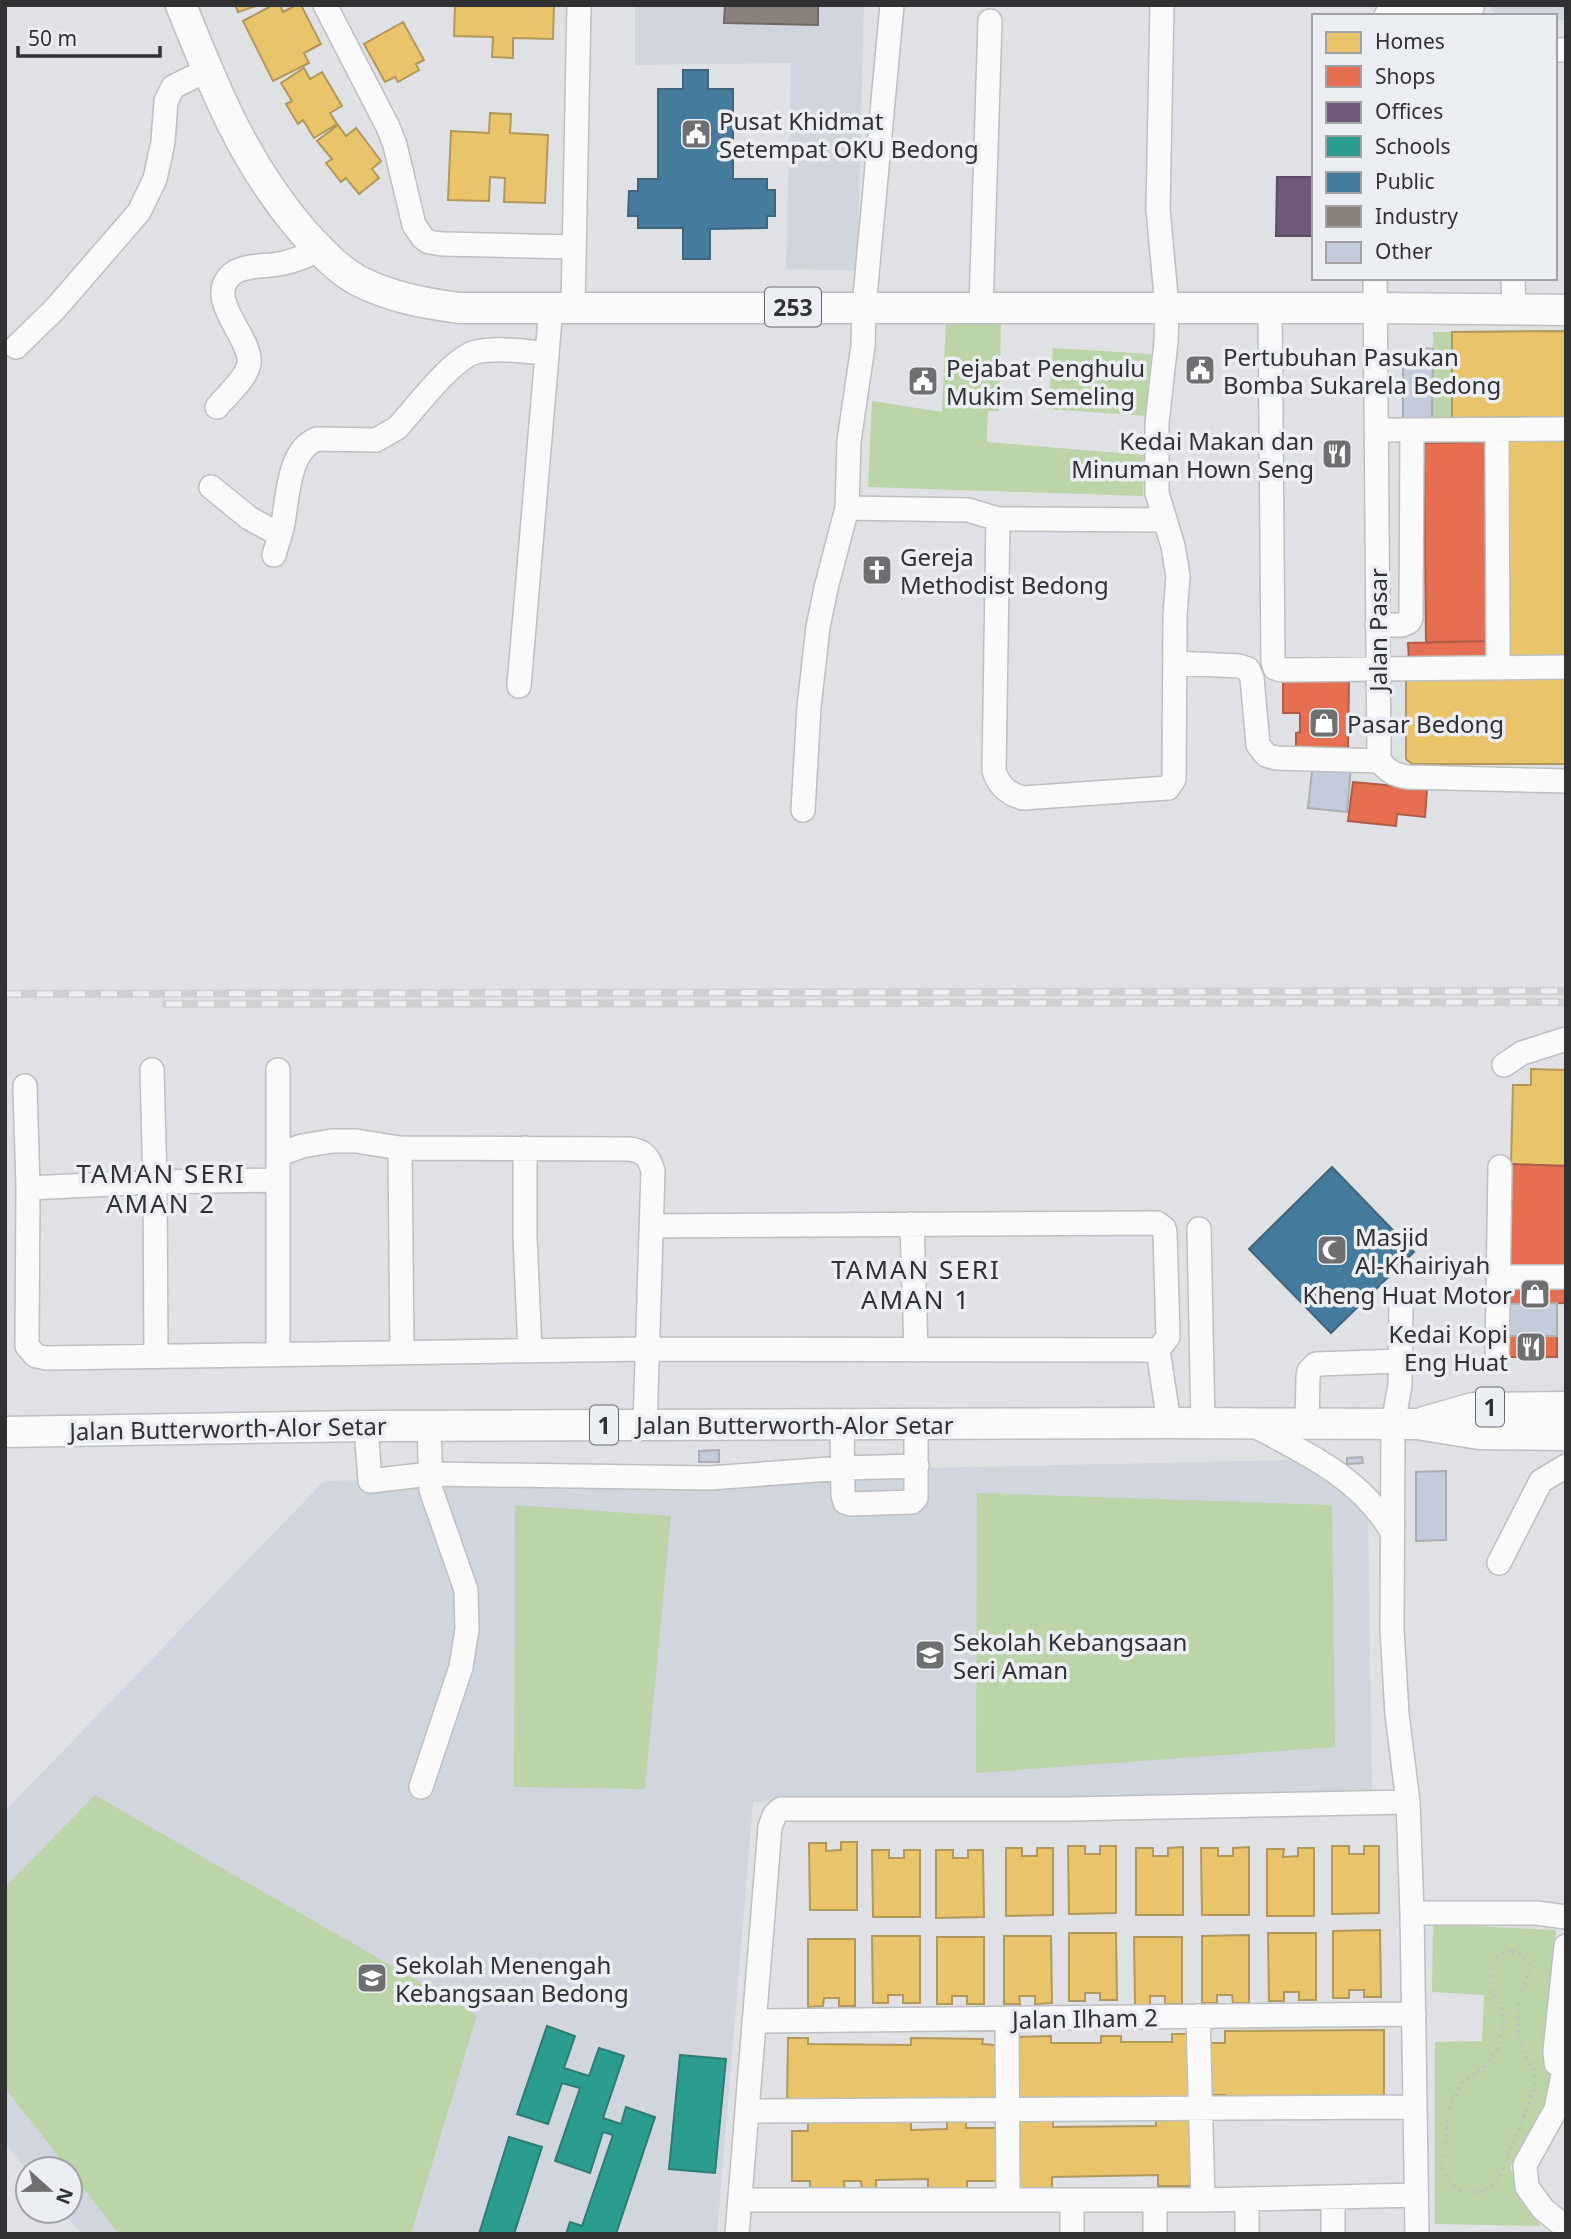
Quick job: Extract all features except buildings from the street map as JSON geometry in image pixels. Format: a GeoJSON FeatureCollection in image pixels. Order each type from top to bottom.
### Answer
{"type":"FeatureCollection","features":[{"type":"Feature","properties":{"kind":"main road","name":"253"},"geometry":{"type":"LineString","coordinates":[[181,5],[219,100],[248,156],[273,194],[329,260],[355,279],[389,294],[421,303],[459,307],[1270,307],[1375,293],[1514,309],[1566,310]]}},
{"type":"Feature","properties":{"kind":"main road"},"geometry":{"type":"LineString","coordinates":[[1534,1407],[1566,1398]]}},
{"type":"Feature","properties":{"kind":"main road","name":"Jalan Butterworth-Alor Setar"},"geometry":{"type":"LineString","coordinates":[[1405,1424],[1473,1408],[1534,1407],[1565,1433]]}},
{"type":"Feature","properties":{"kind":"main road","name":"Jalan Butterworth-Alor Setar"},"geometry":{"type":"LineString","coordinates":[[5,1432],[429,1425],[1249,1423],[1405,1424],[1479,1434],[1565,1433]]}},
{"type":"Feature","properties":{"kind":"street"},"geometry":{"type":"LineString","coordinates":[[325,5],[388,127],[395,145],[414,225],[423,238],[442,244],[574,247]]}},
{"type":"Feature","properties":{"kind":"street"},"geometry":{"type":"LineString","coordinates":[[519,686],[547,353],[562,307],[574,247],[579,5]]}},
{"type":"Feature","properties":{"kind":"street"},"geometry":{"type":"LineString","coordinates":[[803,810],[809,707],[818,627],[847,508],[849,442],[863,346],[864,307],[892,5]]}},
{"type":"Feature","properties":{"kind":"street"},"geometry":{"type":"LineString","coordinates":[[998,519],[997,781],[1013,795],[1023,797],[1168,788],[1174,779],[1178,576],[1177,560],[1157,493],[1157,423],[1167,307],[1158,209],[1161,5]]}},
{"type":"Feature","properties":{"kind":"street"},"geometry":{"type":"LineString","coordinates":[[1387,14],[1398,8],[1475,10]]}},
{"type":"Feature","properties":{"kind":"street"},"geometry":{"type":"LineString","coordinates":[[981,307],[990,22]]}},
{"type":"Feature","properties":{"kind":"street"},"geometry":{"type":"LineString","coordinates":[[16,347],[55,309],[139,212],[155,179],[163,142],[166,101],[173,87],[207,70]]}},
{"type":"Feature","properties":{"kind":"street"},"geometry":{"type":"LineString","coordinates":[[217,407],[248,367],[249,355],[227,313],[225,284],[231,275],[241,269],[281,264],[320,250]]}},
{"type":"Feature","properties":{"kind":"street"},"geometry":{"type":"LineString","coordinates":[[1513,280],[1514,309]]}},
{"type":"Feature","properties":{"kind":"street","name":"Jalan Pasar"},"geometry":{"type":"LineString","coordinates":[[1375,293],[1380,761]]}},
{"type":"Feature","properties":{"kind":"street"},"geometry":{"type":"LineString","coordinates":[[1270,307],[1273,665],[1281,670],[1566,667]]}},
{"type":"Feature","properties":{"kind":"street"},"geometry":{"type":"LineString","coordinates":[[211,487],[277,545],[293,470],[300,453],[309,442],[317,439],[376,440],[386,436],[397,428],[459,361],[473,353],[547,353]]}},
{"type":"Feature","properties":{"kind":"street"},"geometry":{"type":"LineString","coordinates":[[1376,430],[1566,429]]}},
{"type":"Feature","properties":{"kind":"street"},"geometry":{"type":"LineString","coordinates":[[1377,625],[1402,625],[1411,618],[1412,430]]}},
{"type":"Feature","properties":{"kind":"street"},"geometry":{"type":"LineString","coordinates":[[1497,430],[1498,668]]}},
{"type":"Feature","properties":{"kind":"street"},"geometry":{"type":"LineString","coordinates":[[847,508],[968,510],[998,519],[1165,520]]}},
{"type":"Feature","properties":{"kind":"street"},"geometry":{"type":"LineString","coordinates":[[1175,663],[1239,666],[1248,669],[1252,678],[1258,745],[1266,755],[1276,758],[1380,761],[1390,773],[1408,777],[1566,780]]}},
{"type":"Feature","properties":{"kind":"street"},"geometry":{"type":"LineString","coordinates":[[1504,1065],[1522,1053],[1566,1039]]}},
{"type":"Feature","properties":{"kind":"street"},"geometry":{"type":"LineString","coordinates":[[152,1070],[156,1356]]}},
{"type":"Feature","properties":{"kind":"street"},"geometry":{"type":"LineString","coordinates":[[278,1070],[278,1354]]}},
{"type":"Feature","properties":{"kind":"street"},"geometry":{"type":"LineString","coordinates":[[25,1086],[28,1188],[27,1346],[30,1352],[47,1358],[649,1349],[1158,1350]]}},
{"type":"Feature","properties":{"kind":"street"},"geometry":{"type":"LineString","coordinates":[[278,1155],[302,1146],[332,1141],[355,1141],[400,1148],[629,1149],[643,1153],[648,1157],[653,1171],[645,1425]]}},
{"type":"Feature","properties":{"kind":"street"},"geometry":{"type":"LineString","coordinates":[[400,1148],[402,1352]]}},
{"type":"Feature","properties":{"kind":"street"},"geometry":{"type":"LineString","coordinates":[[525,1148],[525,1237],[530,1351]]}},
{"type":"Feature","properties":{"kind":"street"},"geometry":{"type":"LineString","coordinates":[[1497,1357],[1500,1167]]}},
{"type":"Feature","properties":{"kind":"street"},"geometry":{"type":"LineString","coordinates":[[28,1188],[278,1180]]}},
{"type":"Feature","properties":{"kind":"street"},"geometry":{"type":"LineString","coordinates":[[653,1226],[1157,1223],[1164,1228],[1165,1233],[1168,1336],[1158,1350],[1169,1423]]}},
{"type":"Feature","properties":{"kind":"street"},"geometry":{"type":"LineString","coordinates":[[912,1224],[916,1350]]}},
{"type":"Feature","properties":{"kind":"street"},"geometry":{"type":"LineString","coordinates":[[1199,1229],[1203,1423]]}},
{"type":"Feature","properties":{"kind":"street"},"geometry":{"type":"LineString","coordinates":[[1498,1277],[1566,1277]]}},
{"type":"Feature","properties":{"kind":"street"},"geometry":{"type":"LineString","coordinates":[[1401,1303],[1398,1404],[1405,1424],[1391,1530],[1395,1678],[1408,1802],[1417,2234]]}},
{"type":"Feature","properties":{"kind":"street"},"geometry":{"type":"LineString","coordinates":[[1307,1424],[1308,1377],[1309,1371],[1316,1364],[1401,1361]]}},
{"type":"Feature","properties":{"kind":"street"},"geometry":{"type":"LineString","coordinates":[[1249,1423],[1332,1469],[1363,1493],[1379,1510],[1391,1530]]}},
{"type":"Feature","properties":{"kind":"street"},"geometry":{"type":"LineString","coordinates":[[842,1424],[845,1502],[851,1504],[912,1502],[917,1494],[916,1424]]}},
{"type":"Feature","properties":{"kind":"street"},"geometry":{"type":"LineString","coordinates":[[421,1787],[461,1667],[467,1629],[466,1590],[431,1490],[429,1425]]}},
{"type":"Feature","properties":{"kind":"street"},"geometry":{"type":"LineString","coordinates":[[366,1426],[370,1481],[430,1474],[710,1478],[843,1468],[917,1466]]}},
{"type":"Feature","properties":{"kind":"street"},"geometry":{"type":"LineString","coordinates":[[1499,1563],[1541,1482],[1566,1466]]}},
{"type":"Feature","properties":{"kind":"street"},"geometry":{"type":"LineString","coordinates":[[737,2234],[770,1826],[780,1809],[1070,1810],[1408,1802]]}},
{"type":"Feature","properties":{"kind":"street"},"geometry":{"type":"LineString","coordinates":[[1412,1913],[1536,1913],[1566,1917]]}},
{"type":"Feature","properties":{"kind":"street"},"geometry":{"type":"LineString","coordinates":[[1565,2234],[1564,2226],[1543,2209],[1527,2187],[1525,2165],[1556,2109],[1565,2070],[1556,2063],[1555,2051],[1566,1945]]}},
{"type":"Feature","properties":{"kind":"street","name":"Jalan Ilham 2"},"geometry":{"type":"LineString","coordinates":[[756,2021],[1414,2014]]}},
{"type":"Feature","properties":{"kind":"street"},"geometry":{"type":"LineString","coordinates":[[1198,2016],[1203,2200]]}},
{"type":"Feature","properties":{"kind":"street"},"geometry":{"type":"LineString","coordinates":[[1007,2019],[1008,2199]]}},
{"type":"Feature","properties":{"kind":"street"},"geometry":{"type":"LineString","coordinates":[[748,2111],[1415,2107]]}},
{"type":"Feature","properties":{"kind":"street"},"geometry":{"type":"LineString","coordinates":[[740,2200],[1203,2200],[1416,2195]]}},
{"type":"Feature","properties":{"kind":"street"},"geometry":{"type":"LineString","coordinates":[[1333,2197],[1333,2234]]}},
{"type":"Feature","properties":{"kind":"street"},"geometry":{"type":"LineString","coordinates":[[1247,2199],[1247,2234]]}},
{"type":"Feature","properties":{"kind":"street"},"geometry":{"type":"LineString","coordinates":[[1072,2200],[1072,2234]]}},
{"type":"Feature","properties":{"kind":"street"},"geometry":{"type":"LineString","coordinates":[[1155,2200],[1155,2234]]}},
{"type":"Feature","properties":{"kind":"path"},"geometry":{"type":"LineString","coordinates":[[1505,1952],[1518,1952],[1524,1956],[1530,1968],[1530,1975],[1519,2000],[1517,2027],[1523,2053],[1534,2068],[1535,2087],[1497,2183],[1490,2189],[1472,2193],[1463,2192],[1451,2184],[1441,2165],[1446,2144],[1448,2111],[1462,2081],[1483,2068],[1498,2049],[1502,2037],[1503,2012],[1490,1981],[1492,1967],[1494,1960],[1505,1952]]}},
{"type":"Feature","properties":{"kind":"shaded area"},"geometry":{"type":"Polygon","coordinates":[[[635,5],[864,5],[857,271],[786,269],[791,63],[635,65],[635,5]]]}},
{"type":"Feature","properties":{"kind":"shaded area"},"geometry":{"type":"Polygon","coordinates":[[[1491,5],[1566,5],[1566,20],[1557,20],[1557,14],[1496,14],[1491,5]]]}},
{"type":"Feature","properties":{"kind":"shaded area"},"geometry":{"type":"Polygon","coordinates":[[[1300,1460],[1350,1488],[1368,1519],[1372,1792],[753,1802],[717,2234],[82,2234],[74,2225],[84,2225],[84,2155],[14,2155],[5,2144],[5,1811],[324,1481],[1300,1460]]]}},
{"type":"Feature","properties":{"kind":"green space"},"geometry":{"type":"Polygon","coordinates":[[[946,321],[1001,323],[999,411],[988,411],[987,442],[1144,455],[1143,496],[868,487],[872,401],[942,412],[946,321]]]}},
{"type":"Feature","properties":{"kind":"green space"},"geometry":{"type":"Polygon","coordinates":[[[1433,332],[1452,332],[1452,418],[1432,418],[1433,332]]]}},
{"type":"Feature","properties":{"kind":"green space"},"geometry":{"type":"Polygon","coordinates":[[[1053,348],[1151,354],[1147,416],[1048,409],[1053,348]]]}},
{"type":"Feature","properties":{"kind":"green space"},"geometry":{"type":"Polygon","coordinates":[[[977,1493],[1332,1505],[1335,1747],[976,1773],[977,1493]]]}},
{"type":"Feature","properties":{"kind":"green space"},"geometry":{"type":"Polygon","coordinates":[[[515,1505],[671,1516],[645,1789],[514,1787],[515,1505]]]}},
{"type":"Feature","properties":{"kind":"green space"},"geometry":{"type":"Polygon","coordinates":[[[95,1795],[477,2015],[411,2234],[119,2234],[84,2189],[84,2155],[57,2155],[5,2088],[5,1887],[95,1795]]]}},
{"type":"Feature","properties":{"kind":"green space"},"geometry":{"type":"Polygon","coordinates":[[[1433,1924],[1556,1930],[1552,2093],[1510,2168],[1540,2226],[1435,2224],[1435,2042],[1482,2041],[1484,1995],[1432,1992],[1433,1924]]]}},
{"type":"Feature","properties":{"kind":"railway"},"geometry":{"type":"LineString","coordinates":[[5,994],[1566,991]]}},
{"type":"Feature","properties":{"kind":"railway"},"geometry":{"type":"LineString","coordinates":[[166,1004],[1566,1002]]}},
{"type":"Feature","properties":{"kind":"place","name":"Pusat Khidmat Setempat OKU Bedong"},"geometry":{"type":"Point","coordinates":[696,134]}},
{"type":"Feature","properties":{"kind":"place","name":"Pertubuhan Pasukan Bomba Sukarela Bedong"},"geometry":{"type":"Point","coordinates":[1200,370]}},
{"type":"Feature","properties":{"kind":"place","name":"Pejabat Penghulu Mukim Semeling"},"geometry":{"type":"Point","coordinates":[923,381]}},
{"type":"Feature","properties":{"kind":"place","name":"Kedai Makan dan Minuman Hown Seng"},"geometry":{"type":"Point","coordinates":[1337,454]}},
{"type":"Feature","properties":{"kind":"place","name":"Gereja Methodist Bedong"},"geometry":{"type":"Point","coordinates":[877,570]}},
{"type":"Feature","properties":{"kind":"place","name":"Pasar Bedong"},"geometry":{"type":"Point","coordinates":[1324,723]}},
{"type":"Feature","properties":{"kind":"place","name":"Masjid Al-Khairiyah"},"geometry":{"type":"Point","coordinates":[1332,1250]}},
{"type":"Feature","properties":{"kind":"place","name":"Kheng Huat Motor"},"geometry":{"type":"Point","coordinates":[1535,1294]}},
{"type":"Feature","properties":{"kind":"place","name":"Kedai Kopi Eng Huat"},"geometry":{"type":"Point","coordinates":[1531,1347]}},
{"type":"Feature","properties":{"kind":"place","name":"Sekolah Kebangsaan Seri Aman"},"geometry":{"type":"Point","coordinates":[930,1655]}},
{"type":"Feature","properties":{"kind":"place","name":"Sekolah Menengah Kebangsaan Bedong"},"geometry":{"type":"Point","coordinates":[372,1978]}},
{"type":"Feature","properties":{"kind":"district","name":"TAMAN SERI AMAN 2"},"geometry":{"type":"Point","coordinates":[161,1188]}},
{"type":"Feature","properties":{"kind":"district","name":"TAMAN SERI AMAN 1"},"geometry":{"type":"Point","coordinates":[916,1284]}}]}
